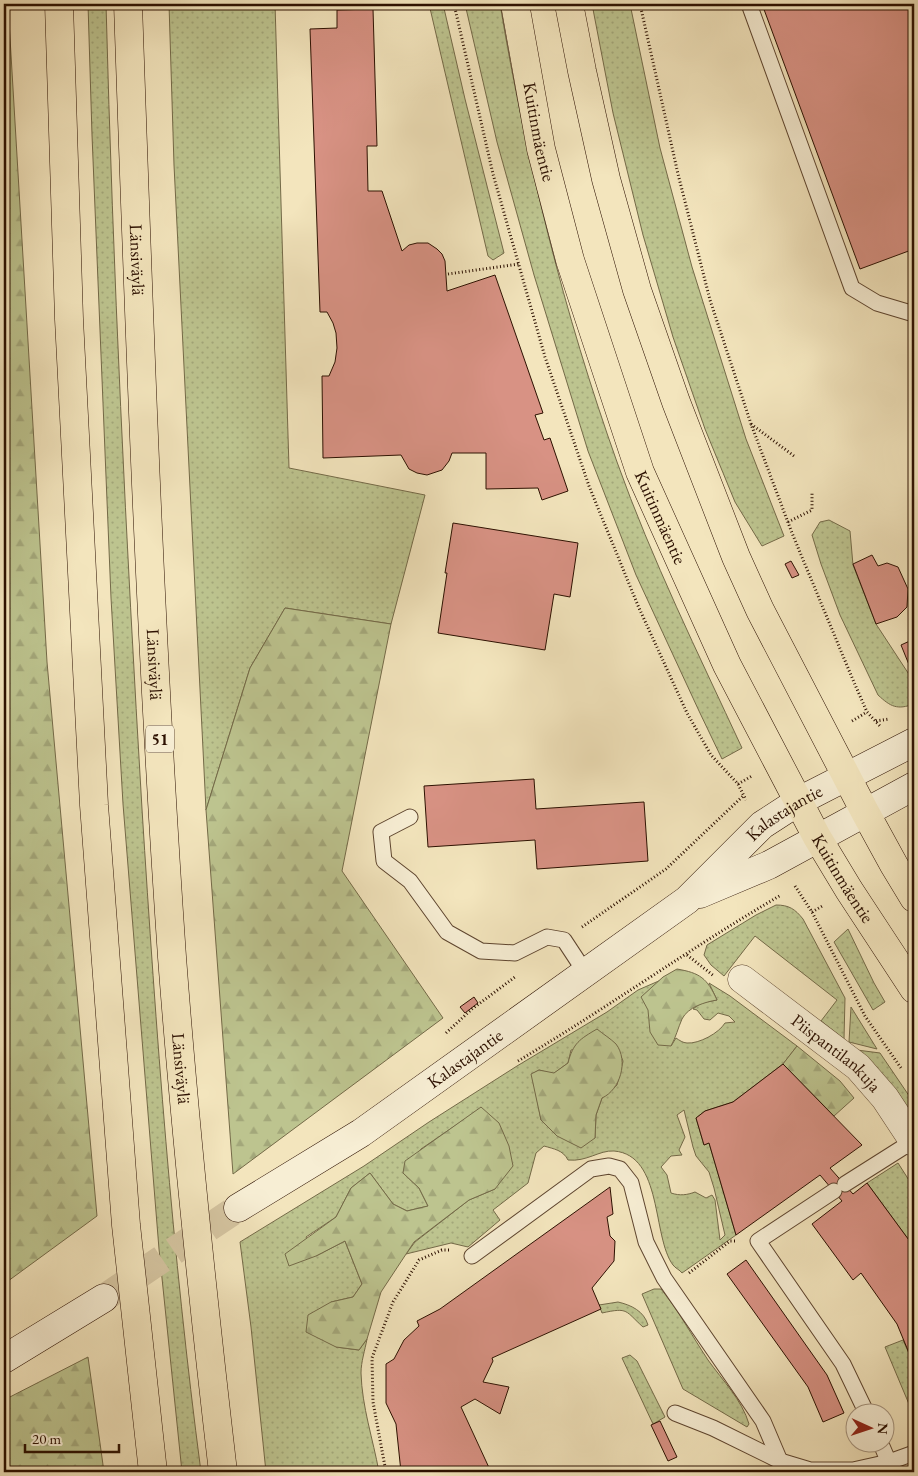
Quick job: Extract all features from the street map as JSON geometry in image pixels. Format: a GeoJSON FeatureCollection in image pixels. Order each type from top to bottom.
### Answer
{"type":"FeatureCollection","features":[{"type":"Feature","properties":{"kind":"main road"},"geometry":{"type":"LineString","coordinates":[[59,4],[69,319],[94,804],[126,1225],[153,1472]]}},
{"type":"Feature","properties":{"kind":"main road","name":"Länsiväylä"},"geometry":{"type":"LineString","coordinates":[[128,4],[150,563],[172,958],[204,1305],[223,1472]]}},
{"type":"Feature","properties":{"kind":"main road","name":"Kuitinmäentie"},"geometry":{"type":"LineString","coordinates":[[515,4],[541,149],[570,260],[640,472],[727,665],[818,838],[849,890],[914,988]]}},
{"type":"Feature","properties":{"kind":"main road"},"geometry":{"type":"LineString","coordinates":[[569,4],[606,179],[637,290],[676,402],[736,556],[765,618],[846,777],[897,871],[914,898]]}},
{"type":"Feature","properties":{"kind":"main road","name":"Kalastajantie"},"geometry":{"type":"LineString","coordinates":[[238,1208],[361,1133],[687,900],[762,825],[799,801],[914,742]]}},
{"type":"Feature","properties":{"kind":"main road","name":"Kalastajantie"},"geometry":{"type":"LineString","coordinates":[[687,900],[768,865],[914,786]]}},
{"type":"Feature","properties":{"kind":"main road","name":"Piispantilankuja"},"geometry":{"type":"LineString","coordinates":[[742,979],[858,1067],[885,1098],[914,1142]]}},
{"type":"Feature","properties":{"kind":"main road"},"geometry":{"type":"LineString","coordinates":[[4,1359],[104,1298]]}},
{"type":"Feature","properties":{"kind":"lane"},"geometry":{"type":"LineString","coordinates":[[748,4],[852,288],[877,304],[914,314]]}},
{"type":"Feature","properties":{"kind":"lane"},"geometry":{"type":"LineString","coordinates":[[410,817],[381,832],[384,861],[410,882],[447,932],[482,950],[515,953],[547,937],[564,940],[585,972]]}},
{"type":"Feature","properties":{"kind":"lane"},"geometry":{"type":"LineString","coordinates":[[862,1404],[843,1364],[758,1241],[914,1142]]}},
{"type":"Feature","properties":{"kind":"lane"},"geometry":{"type":"LineString","coordinates":[[472,1256],[591,1170],[609,1166],[620,1169],[631,1184],[646,1242],[664,1278],[763,1421],[780,1461]]}},
{"type":"Feature","properties":{"kind":"lane"},"geometry":{"type":"LineString","coordinates":[[674,1413],[713,1428],[780,1461],[810,1470],[853,1470],[891,1467],[914,1453]]}},
{"type":"Feature","properties":{"kind":"lane"},"geometry":{"type":"LineString","coordinates":[[885,1454],[891,1467]]}},
{"type":"Feature","properties":{"kind":"path"},"geometry":{"type":"LineString","coordinates":[[454,4],[494,174],[518,264],[545,357],[589,486],[639,608],[687,713],[710,755],[738,784],[743,795],[666,869],[564,940]]}},
{"type":"Feature","properties":{"kind":"path"},"geometry":{"type":"LineString","coordinates":[[640,4],[678,174],[710,300],[751,424],[788,522],[867,712],[882,728]]}},
{"type":"Feature","properties":{"kind":"path"},"geometry":{"type":"LineString","coordinates":[[448,274],[518,264]]}},
{"type":"Feature","properties":{"kind":"path"},"geometry":{"type":"LineString","coordinates":[[751,424],[794,456]]}},
{"type":"Feature","properties":{"kind":"path"},"geometry":{"type":"LineString","coordinates":[[788,522],[812,510],[812,492]]}},
{"type":"Feature","properties":{"kind":"path"},"geometry":{"type":"LineString","coordinates":[[795,886],[812,912],[864,1016],[905,1073]]}},
{"type":"Feature","properties":{"kind":"path"},"geometry":{"type":"LineString","coordinates":[[441,1038],[472,1009],[518,974]]}},
{"type":"Feature","properties":{"kind":"path"},"geometry":{"type":"LineString","coordinates":[[697,1267],[730,1241]]}},
{"type":"Feature","properties":{"kind":"path"},"geometry":{"type":"LineString","coordinates":[[386,1472],[373,1402],[372,1358],[393,1302],[419,1260],[442,1250],[460,1251],[472,1256]]}},
{"type":"Feature","properties":{"kind":"green space"},"geometry":{"type":"Polygon","coordinates":[[[4,4],[8,4],[47,662],[97,1216],[4,1284],[4,4]]]}},
{"type":"Feature","properties":{"kind":"green space"},"geometry":{"type":"Polygon","coordinates":[[[88,4],[106,4],[112,205],[125,507],[147,892],[173,1224],[201,1472],[182,1472],[159,1249],[123,804],[111,598],[88,4]]]}},
{"type":"Feature","properties":{"kind":"green space"},"geometry":{"type":"Polygon","coordinates":[[[169,4],[275,4],[289,468],[425,495],[391,624],[285,608],[250,668],[206,810],[174,165],[169,4]]]}},
{"type":"Feature","properties":{"kind":"green space"},"geometry":{"type":"Polygon","coordinates":[[[429,4],[443,4],[504,253],[493,260],[488,256],[429,4]]]}},
{"type":"Feature","properties":{"kind":"green space"},"geometry":{"type":"Polygon","coordinates":[[[465,4],[500,4],[534,178],[548,236],[598,406],[645,535],[742,748],[722,759],[636,575],[588,451],[534,275],[497,142],[465,4]]]}},
{"type":"Feature","properties":{"kind":"green space"},"geometry":{"type":"Polygon","coordinates":[[[592,4],[630,4],[660,148],[692,267],[746,439],[784,536],[762,546],[735,502],[705,429],[673,337],[643,235],[613,113],[592,4]]]}},
{"type":"Feature","properties":{"kind":"green space"},"geometry":{"type":"Polygon","coordinates":[[[829,520],[850,531],[853,565],[876,624],[914,682],[914,704],[903,707],[894,706],[878,695],[840,615],[812,535],[820,522],[829,520]]]}},
{"type":"Feature","properties":{"kind":"green space"},"geometry":{"type":"Polygon","coordinates":[[[285,608],[391,624],[342,871],[443,1018],[233,1174],[206,810],[250,668],[285,608]]]}},
{"type":"Feature","properties":{"kind":"green space"},"geometry":{"type":"Polygon","coordinates":[[[776,905],[791,908],[803,919],[845,998],[844,1039],[821,1021],[837,1000],[755,936],[724,976],[711,965],[704,955],[707,945],[776,905]]]}},
{"type":"Feature","properties":{"kind":"green space"},"geometry":{"type":"Polygon","coordinates":[[[848,929],[885,1002],[873,1010],[834,942],[848,929]]]}},
{"type":"Feature","properties":{"kind":"green space"},"geometry":{"type":"Polygon","coordinates":[[[677,969],[692,972],[702,978],[710,986],[717,1000],[707,1002],[688,1011],[682,1019],[671,1046],[658,1045],[650,1032],[648,1010],[641,997],[663,977],[677,969]]]}},
{"type":"Feature","properties":{"kind":"green space"},"geometry":{"type":"Polygon","coordinates":[[[661,980],[642,997],[671,1046],[676,1038],[686,1043],[697,1042],[714,1034],[725,1023],[735,1022],[729,1016],[718,1013],[710,1020],[704,1019],[697,1010],[693,1009],[701,1003],[717,1000],[709,983],[730,996],[797,1046],[783,1064],[733,1102],[705,1111],[696,1118],[704,1145],[709,1143],[736,1235],[682,1273],[673,1265],[666,1252],[649,1181],[641,1167],[630,1156],[608,1151],[581,1159],[568,1160],[561,1152],[544,1146],[536,1153],[528,1183],[493,1210],[500,1220],[468,1247],[451,1243],[406,1254],[415,1242],[469,1200],[495,1189],[481,1108],[421,1149],[403,1173],[419,1188],[428,1206],[407,1211],[393,1204],[370,1173],[351,1188],[336,1217],[306,1237],[316,1256],[345,1241],[362,1284],[353,1297],[331,1302],[336,1347],[359,1350],[367,1339],[361,1369],[362,1386],[379,1472],[266,1472],[240,1242],[364,1166],[429,1122],[607,1012],[638,990],[661,980]],[[616,1045],[571,1050],[568,1063],[553,1074],[539,1070],[532,1074],[541,1120],[595,1138],[596,1115],[602,1098],[617,1085],[623,1061],[616,1045]],[[684,1110],[677,1115],[685,1137],[679,1150],[682,1155],[671,1156],[661,1167],[667,1175],[671,1193],[683,1195],[695,1192],[706,1198],[712,1195],[715,1200],[720,1240],[725,1235],[714,1188],[709,1172],[696,1156],[684,1110]]]}},
{"type":"Feature","properties":{"kind":"green space"},"geometry":{"type":"Polygon","coordinates":[[[851,1007],[877,1049],[849,1042],[851,1007]]]}},
{"type":"Feature","properties":{"kind":"green space"},"geometry":{"type":"Polygon","coordinates":[[[597,1029],[616,1044],[620,1051],[622,1058],[621,1074],[614,1089],[602,1098],[596,1115],[595,1138],[581,1148],[557,1136],[541,1120],[531,1074],[539,1070],[554,1073],[568,1063],[572,1051],[578,1042],[597,1029]]]}},
{"type":"Feature","properties":{"kind":"green space"},"geometry":{"type":"Polygon","coordinates":[[[797,1046],[840,1081],[854,1098],[834,1116],[783,1064],[797,1046]]]}},
{"type":"Feature","properties":{"kind":"green space"},"geometry":{"type":"Polygon","coordinates":[[[857,1050],[880,1053],[914,1103],[914,1121],[857,1050]]]}},
{"type":"Feature","properties":{"kind":"green space"},"geometry":{"type":"Polygon","coordinates":[[[481,1107],[499,1123],[509,1146],[513,1166],[495,1189],[469,1200],[414,1242],[381,1292],[367,1339],[359,1350],[336,1347],[306,1332],[308,1315],[331,1302],[353,1297],[362,1284],[345,1241],[316,1256],[289,1266],[285,1254],[336,1217],[351,1188],[370,1173],[393,1204],[407,1211],[428,1206],[419,1188],[403,1173],[405,1161],[481,1107]]]}},
{"type":"Feature","properties":{"kind":"green space"},"geometry":{"type":"Polygon","coordinates":[[[898,1163],[914,1188],[914,1247],[867,1183],[898,1163]]]}},
{"type":"Feature","properties":{"kind":"green space"},"geometry":{"type":"Polygon","coordinates":[[[654,1289],[661,1289],[668,1297],[708,1360],[737,1399],[746,1415],[749,1424],[747,1427],[683,1389],[642,1294],[654,1289]]]}},
{"type":"Feature","properties":{"kind":"green space"},"geometry":{"type":"Polygon","coordinates":[[[618,1302],[640,1312],[648,1325],[643,1327],[626,1312],[617,1310],[602,1313],[599,1305],[618,1302]]]}},
{"type":"Feature","properties":{"kind":"green space"},"geometry":{"type":"Polygon","coordinates":[[[903,1340],[914,1365],[914,1416],[885,1347],[903,1340]]]}},
{"type":"Feature","properties":{"kind":"green space"},"geometry":{"type":"Polygon","coordinates":[[[630,1355],[637,1361],[665,1417],[653,1424],[622,1358],[630,1355]]]}},
{"type":"Feature","properties":{"kind":"green space"},"geometry":{"type":"Polygon","coordinates":[[[88,1357],[104,1472],[4,1472],[4,1400],[88,1357]]]}},
{"type":"Feature","properties":{"kind":"building"},"geometry":{"type":"Polygon","coordinates":[[[762,4],[914,4],[914,249],[860,269],[762,4]]]}},
{"type":"Feature","properties":{"kind":"building"},"geometry":{"type":"Polygon","coordinates":[[[373,9],[377,146],[367,146],[368,191],[382,191],[402,251],[409,245],[428,243],[442,254],[445,261],[447,291],[495,275],[543,413],[535,415],[544,440],[550,438],[568,491],[542,500],[538,488],[486,489],[486,453],[452,453],[442,470],[427,475],[409,469],[401,455],[323,458],[322,376],[329,376],[335,362],[337,348],[333,323],[327,312],[320,312],[310,29],[337,28],[337,10],[373,9]]]}},
{"type":"Feature","properties":{"kind":"building"},"geometry":{"type":"Polygon","coordinates":[[[453,523],[578,543],[570,597],[554,594],[545,650],[438,633],[453,523]]]}},
{"type":"Feature","properties":{"kind":"building"},"geometry":{"type":"Polygon","coordinates":[[[872,555],[878,566],[887,563],[898,567],[908,589],[907,607],[897,617],[876,624],[853,564],[872,555]]]}},
{"type":"Feature","properties":{"kind":"building"},"geometry":{"type":"Polygon","coordinates":[[[791,561],[799,575],[792,578],[785,564],[791,561]]]}},
{"type":"Feature","properties":{"kind":"building"},"geometry":{"type":"Polygon","coordinates":[[[914,639],[914,677],[901,645],[914,639]]]}},
{"type":"Feature","properties":{"kind":"building"},"geometry":{"type":"Polygon","coordinates":[[[534,779],[536,809],[644,802],[648,861],[537,869],[535,840],[428,847],[424,786],[534,779]]]}},
{"type":"Feature","properties":{"kind":"building"},"geometry":{"type":"Polygon","coordinates":[[[474,997],[478,1003],[465,1013],[460,1007],[474,997]]]}},
{"type":"Feature","properties":{"kind":"building"},"geometry":{"type":"Polygon","coordinates":[[[783,1064],[862,1145],[830,1168],[853,1194],[867,1183],[914,1247],[914,1365],[897,1324],[861,1273],[853,1280],[812,1224],[842,1201],[820,1175],[736,1235],[709,1143],[704,1145],[696,1118],[705,1111],[733,1102],[783,1064]]]}},
{"type":"Feature","properties":{"kind":"building"},"geometry":{"type":"Polygon","coordinates":[[[610,1187],[613,1214],[607,1217],[610,1236],[615,1241],[614,1261],[592,1288],[601,1309],[492,1358],[493,1361],[483,1382],[509,1387],[500,1414],[475,1399],[461,1407],[491,1472],[401,1472],[396,1424],[386,1403],[386,1364],[394,1359],[404,1340],[419,1326],[417,1321],[440,1309],[610,1187]]]}},
{"type":"Feature","properties":{"kind":"building"},"geometry":{"type":"Polygon","coordinates":[[[746,1260],[827,1375],[844,1413],[823,1422],[808,1387],[727,1274],[746,1260]]]}},
{"type":"Feature","properties":{"kind":"building"},"geometry":{"type":"Polygon","coordinates":[[[660,1421],[677,1457],[668,1461],[651,1425],[660,1421]]]}},
{"type":"Feature","properties":{"kind":"tunnel"},"geometry":{"type":"LineString","coordinates":[[104,1298],[238,1208]]}}]}
